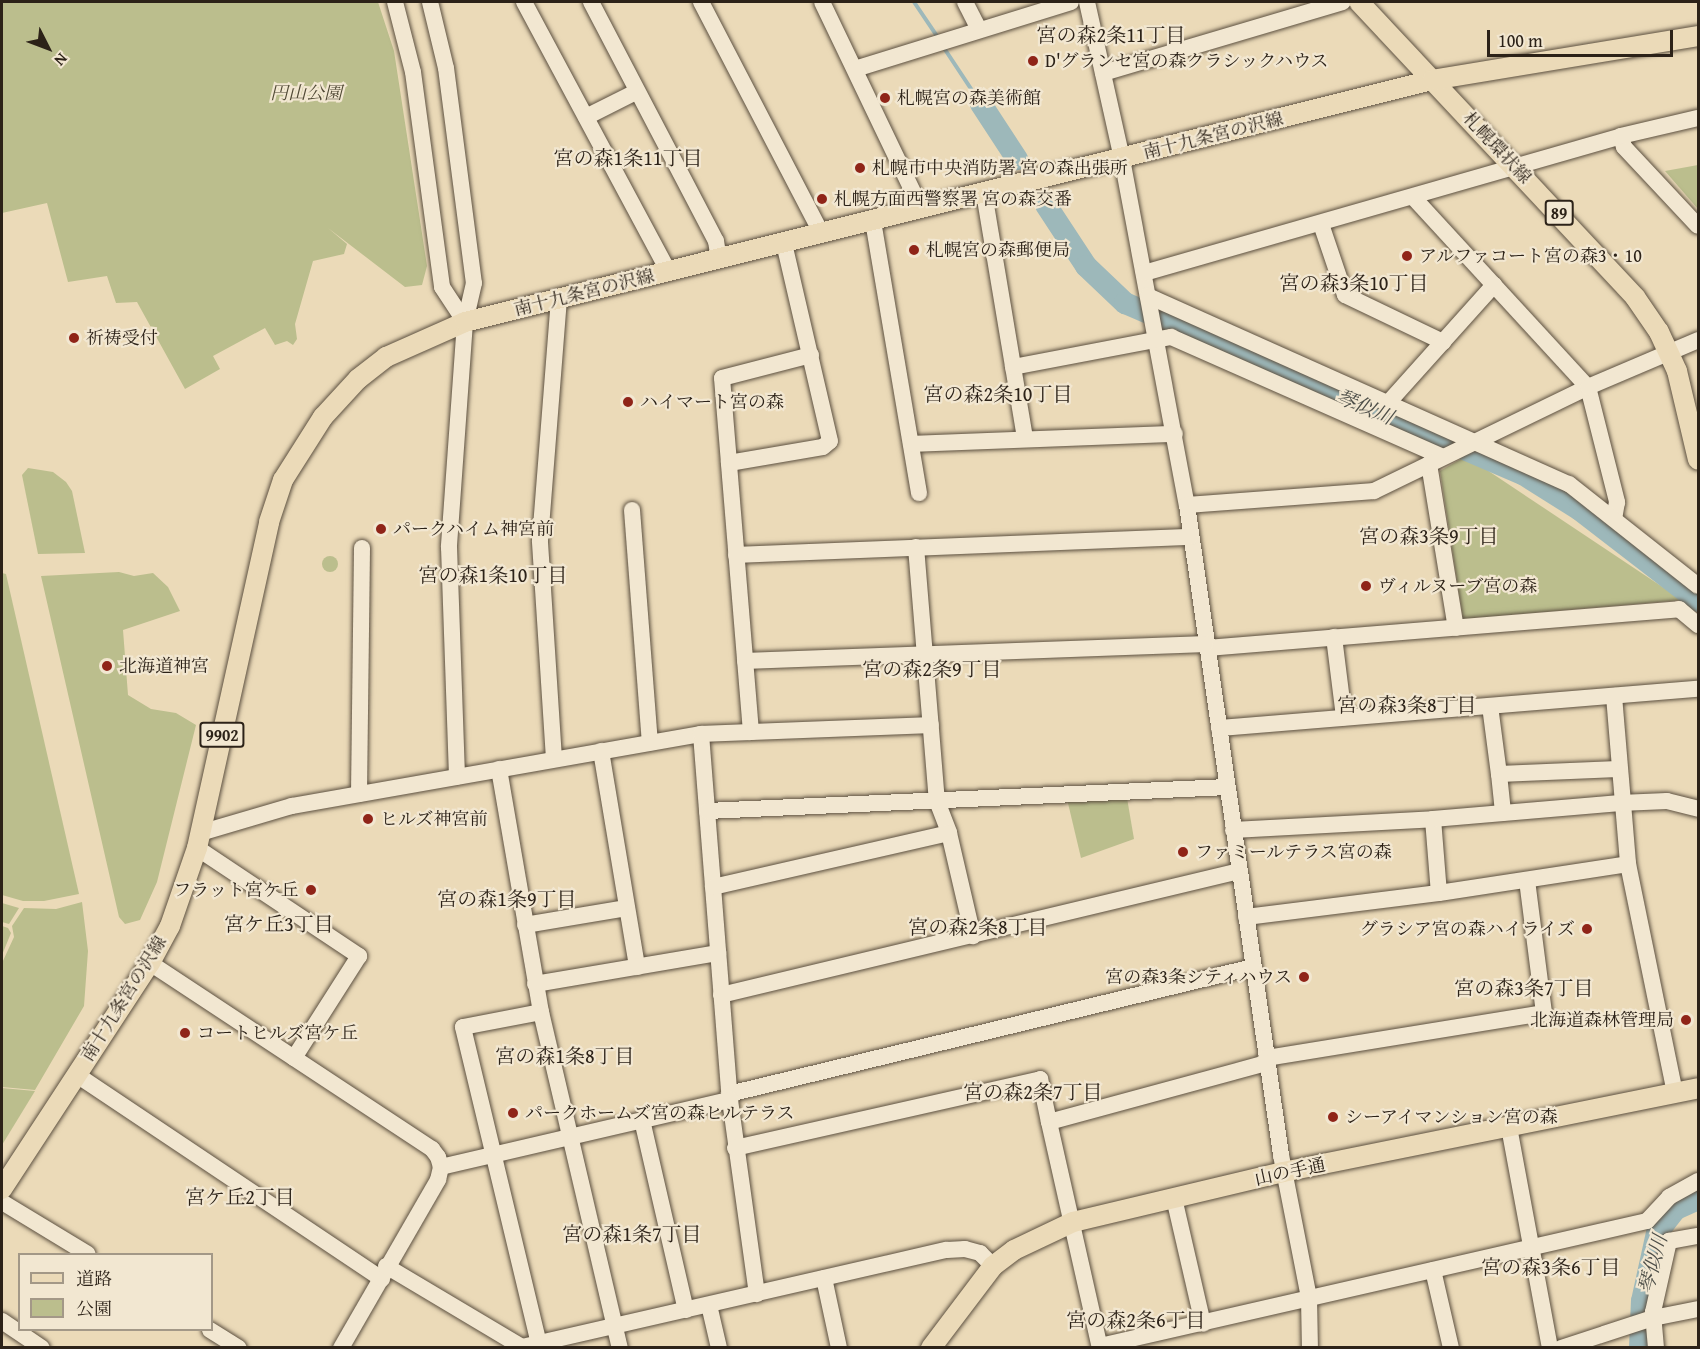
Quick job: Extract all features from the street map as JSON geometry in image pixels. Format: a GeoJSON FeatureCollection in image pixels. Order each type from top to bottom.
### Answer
{"type":"FeatureCollection","features":[{"type":"Feature","properties":{"kind":"main road","name":"札幌環状線"},"geometry":{"type":"LineString","coordinates":[[1359,2],[1622,281],[1647,313],[1669,352],[1693,407],[1698,460]]}},
{"type":"Feature","properties":{"kind":"main road","name":"南十九条宮の沢線"},"geometry":{"type":"LineString","coordinates":[[2,1189],[150,963],[178,907],[198,840],[269,522],[283,480],[304,442],[358,379],[396,352],[465,322],[1432,80],[1698,36]]}},
{"type":"Feature","properties":{"kind":"main road","name":"山の手通"},"geometry":{"type":"LineString","coordinates":[[931,1347],[993,1266],[1014,1250],[1073,1222],[1283,1172],[1698,1088]]}},
{"type":"Feature","properties":{"kind":"street"},"geometry":{"type":"LineString","coordinates":[[395,2],[413,72],[442,286],[465,322]]}},
{"type":"Feature","properties":{"kind":"street"},"geometry":{"type":"LineString","coordinates":[[432,2],[446,68],[474,283],[465,322],[449,547],[458,777]]}},
{"type":"Feature","properties":{"kind":"street"},"geometry":{"type":"LineString","coordinates":[[524,2],[669,272]]}},
{"type":"Feature","properties":{"kind":"street"},"geometry":{"type":"LineString","coordinates":[[591,2],[636,92],[716,241],[719,259]]}},
{"type":"Feature","properties":{"kind":"street"},"geometry":{"type":"LineString","coordinates":[[701,2],[822,234]]}},
{"type":"Feature","properties":{"kind":"street"},"geometry":{"type":"LineString","coordinates":[[822,2],[921,209]]}},
{"type":"Feature","properties":{"kind":"street"},"geometry":{"type":"LineString","coordinates":[[965,2],[979,30]]}},
{"type":"Feature","properties":{"kind":"street"},"geometry":{"type":"LineString","coordinates":[[855,69],[1071,2]]}},
{"type":"Feature","properties":{"kind":"street"},"geometry":{"type":"LineString","coordinates":[[1087,2],[1122,159],[1187,505],[1283,1172],[1309,1298],[1310,1347]]}},
{"type":"Feature","properties":{"kind":"street"},"geometry":{"type":"LineString","coordinates":[[1103,73],[1343,2]]}},
{"type":"Feature","properties":{"kind":"street"},"geometry":{"type":"LineString","coordinates":[[586,117],[636,92]]}},
{"type":"Feature","properties":{"kind":"street"},"geometry":{"type":"LineString","coordinates":[[1144,273],[1322,224],[1621,136],[1698,118]]}},
{"type":"Feature","properties":{"kind":"street"},"geometry":{"type":"LineString","coordinates":[[1621,136],[1624,147],[1698,226]]}},
{"type":"Feature","properties":{"kind":"street"},"geometry":{"type":"LineString","coordinates":[[984,193],[1025,440]]}},
{"type":"Feature","properties":{"kind":"street"},"geometry":{"type":"LineString","coordinates":[[1413,197],[1588,387],[1617,502],[1614,519]]}},
{"type":"Feature","properties":{"kind":"street"},"geometry":{"type":"LineString","coordinates":[[873,221],[919,493]]}},
{"type":"Feature","properties":{"kind":"street"},"geometry":{"type":"LineString","coordinates":[[1322,224],[1345,295],[1443,342]]}},
{"type":"Feature","properties":{"kind":"street"},"geometry":{"type":"LineString","coordinates":[[729,463],[823,447],[830,441],[784,243]]}},
{"type":"Feature","properties":{"kind":"street"},"geometry":{"type":"LineString","coordinates":[[1388,403],[1494,285]]}},
{"type":"Feature","properties":{"kind":"street"},"geometry":{"type":"LineString","coordinates":[[554,759],[540,540],[559,298]]}},
{"type":"Feature","properties":{"kind":"street"},"geometry":{"type":"LineString","coordinates":[[1149,302],[1388,403],[1569,484],[1698,586]]}},
{"type":"Feature","properties":{"kind":"street"},"geometry":{"type":"LineString","coordinates":[[1013,367],[1155,332],[1171,337],[1442,458]]}},
{"type":"Feature","properties":{"kind":"street"},"geometry":{"type":"LineString","coordinates":[[1187,505],[1374,491],[1588,387],[1698,340]]}},
{"type":"Feature","properties":{"kind":"street"},"geometry":{"type":"LineString","coordinates":[[751,732],[722,378],[811,356]]}},
{"type":"Feature","properties":{"kind":"street"},"geometry":{"type":"LineString","coordinates":[[911,444],[1175,434]]}},
{"type":"Feature","properties":{"kind":"street"},"geometry":{"type":"LineString","coordinates":[[1442,458],[1456,628]]}},
{"type":"Feature","properties":{"kind":"street"},"geometry":{"type":"LineString","coordinates":[[632,510],[650,742]]}},
{"type":"Feature","properties":{"kind":"street"},"geometry":{"type":"LineString","coordinates":[[736,555],[1191,537]]}},
{"type":"Feature","properties":{"kind":"street"},"geometry":{"type":"LineString","coordinates":[[916,547],[923,654],[937,801],[949,833],[973,936]]}},
{"type":"Feature","properties":{"kind":"street"},"geometry":{"type":"LineString","coordinates":[[359,794],[362,548]]}},
{"type":"Feature","properties":{"kind":"street"},"geometry":{"type":"LineString","coordinates":[[745,661],[1207,646],[1679,609],[1698,625]]}},
{"type":"Feature","properties":{"kind":"street"},"geometry":{"type":"LineString","coordinates":[[1334,637],[1344,717]]}},
{"type":"Feature","properties":{"kind":"street"},"geometry":{"type":"LineString","coordinates":[[1219,728],[1698,689]]}},
{"type":"Feature","properties":{"kind":"street"},"geometry":{"type":"LineString","coordinates":[[1614,696],[1620,803],[1628,864],[1675,1093]]}},
{"type":"Feature","properties":{"kind":"street"},"geometry":{"type":"LineString","coordinates":[[1490,706],[1503,813]]}},
{"type":"Feature","properties":{"kind":"street"},"geometry":{"type":"LineString","coordinates":[[198,840],[292,806],[650,742],[701,734],[931,725]]}},
{"type":"Feature","properties":{"kind":"street"},"geometry":{"type":"LineString","coordinates":[[701,734],[735,1148],[757,1294]]}},
{"type":"Feature","properties":{"kind":"street"},"geometry":{"type":"LineString","coordinates":[[601,751],[637,967]]}},
{"type":"Feature","properties":{"kind":"street"},"geometry":{"type":"LineString","coordinates":[[499,769],[535,984],[568,1137],[620,1347]]}},
{"type":"Feature","properties":{"kind":"street"},"geometry":{"type":"LineString","coordinates":[[1498,774],[1618,769]]}},
{"type":"Feature","properties":{"kind":"street"},"geometry":{"type":"LineString","coordinates":[[707,811],[1227,787]]}},
{"type":"Feature","properties":{"kind":"street"},"geometry":{"type":"LineString","coordinates":[[1233,830],[1433,819],[1620,803],[1667,801],[1698,809]]}},
{"type":"Feature","properties":{"kind":"street"},"geometry":{"type":"LineString","coordinates":[[1433,819],[1439,893]]}},
{"type":"Feature","properties":{"kind":"street"},"geometry":{"type":"LineString","coordinates":[[713,886],[949,833]]}},
{"type":"Feature","properties":{"kind":"street"},"geometry":{"type":"LineString","coordinates":[[198,840],[359,956],[294,1058]]}},
{"type":"Feature","properties":{"kind":"street"},"geometry":{"type":"LineString","coordinates":[[1246,917],[1439,893],[1628,864]]}},
{"type":"Feature","properties":{"kind":"street"},"geometry":{"type":"LineString","coordinates":[[721,995],[1239,871]]}},
{"type":"Feature","properties":{"kind":"street"},"geometry":{"type":"LineString","coordinates":[[1049,1122],[1266,1060],[1544,1012],[1527,880]]}},
{"type":"Feature","properties":{"kind":"street"},"geometry":{"type":"LineString","coordinates":[[525,925],[627,908]]}},
{"type":"Feature","properties":{"kind":"street"},"geometry":{"type":"LineString","coordinates":[[535,984],[718,953]]}},
{"type":"Feature","properties":{"kind":"street"},"geometry":{"type":"LineString","coordinates":[[150,963],[432,1149],[441,1167],[438,1180],[340,1347]]}},
{"type":"Feature","properties":{"kind":"street"},"geometry":{"type":"LineString","coordinates":[[441,1167],[642,1120],[1253,967]]}},
{"type":"Feature","properties":{"kind":"street"},"geometry":{"type":"LineString","coordinates":[[539,1344],[463,1027],[541,1012]]}},
{"type":"Feature","properties":{"kind":"street"},"geometry":{"type":"LineString","coordinates":[[77,1075],[384,1272],[522,1347],[824,1278],[965,1249],[980,1253],[993,1266]]}},
{"type":"Feature","properties":{"kind":"street"},"geometry":{"type":"LineString","coordinates":[[735,1148],[1040,1079],[1100,1347],[1530,1246],[1647,1221],[1669,1197],[1698,1181]]}},
{"type":"Feature","properties":{"kind":"street"},"geometry":{"type":"LineString","coordinates":[[642,1120],[686,1310]]}},
{"type":"Feature","properties":{"kind":"street"},"geometry":{"type":"LineString","coordinates":[[1509,1126],[1550,1347]]}},
{"type":"Feature","properties":{"kind":"street"},"geometry":{"type":"LineString","coordinates":[[1173,1198],[1203,1324]]}},
{"type":"Feature","properties":{"kind":"street"},"geometry":{"type":"LineString","coordinates":[[2,1202],[86,1253]]}},
{"type":"Feature","properties":{"kind":"street"},"geometry":{"type":"LineString","coordinates":[[1656,1347],[1645,1320],[1669,1241],[1698,1236]]}},
{"type":"Feature","properties":{"kind":"street"},"geometry":{"type":"LineString","coordinates":[[1433,1270],[1451,1347]]}},
{"type":"Feature","properties":{"kind":"street"},"geometry":{"type":"LineString","coordinates":[[824,1278],[839,1347]]}},
{"type":"Feature","properties":{"kind":"street"},"geometry":{"type":"LineString","coordinates":[[709,1305],[719,1347]]}},
{"type":"Feature","properties":{"kind":"street"},"geometry":{"type":"LineString","coordinates":[[1561,1347],[1645,1320],[1698,1309]]}},
{"type":"Feature","properties":{"kind":"street"},"geometry":{"type":"LineString","coordinates":[[2,1321],[42,1347]]}},
{"type":"Feature","properties":{"kind":"street"},"geometry":{"type":"LineString","coordinates":[[213,1331],[239,1347]]}},
{"type":"Feature","properties":{"kind":"green space","name":"円山公園"},"geometry":{"type":"Polygon","coordinates":[[[2,2],[378,2],[394,51],[427,266],[422,285],[405,287],[328,228],[347,244],[344,254],[313,261],[295,324],[297,339],[293,345],[287,341],[275,345],[265,328],[213,356],[220,369],[185,389],[137,302],[116,303],[107,276],[68,282],[47,203],[2,213],[2,2]]]}},
{"type":"Feature","properties":{"kind":"green space"},"geometry":{"type":"Polygon","coordinates":[[[1698,165],[1698,209],[1665,171],[1698,165]]]}},
{"type":"Feature","properties":{"kind":"green space"},"geometry":{"type":"Polygon","coordinates":[[[1466,456],[1682,600],[1463,619],[1440,471],[1466,456]]]}},
{"type":"Feature","properties":{"kind":"green space"},"geometry":{"type":"Polygon","coordinates":[[[28,468],[53,472],[66,482],[72,491],[85,553],[38,554],[22,475],[28,468]]]}},
{"type":"Feature","properties":{"kind":"green space"},"geometry":{"type":"Polygon","coordinates":[[[330,556],[338,564],[330,572],[322,564],[330,556]]]}},
{"type":"Feature","properties":{"kind":"green space"},"geometry":{"type":"Polygon","coordinates":[[[119,572],[134,576],[153,573],[168,587],[180,611],[123,630],[128,695],[151,709],[176,713],[196,725],[157,882],[140,920],[125,924],[119,917],[41,576],[119,572]]]}},
{"type":"Feature","properties":{"kind":"green space"},"geometry":{"type":"Polygon","coordinates":[[[2,573],[6,574],[79,894],[44,901],[23,901],[2,895],[2,573]]]}},
{"type":"Feature","properties":{"kind":"green space"},"geometry":{"type":"Polygon","coordinates":[[[1127,798],[1134,839],[1081,858],[1067,799],[1127,798]]]}},
{"type":"Feature","properties":{"kind":"green space"},"geometry":{"type":"Polygon","coordinates":[[[82,902],[88,951],[84,1006],[35,1090],[2,1087],[2,963],[14,937],[12,926],[24,908],[56,909],[82,902]]]}},
{"type":"Feature","properties":{"kind":"green space"},"geometry":{"type":"Polygon","coordinates":[[[2,903],[19,908],[9,924],[2,922],[2,903]]]}},
{"type":"Feature","properties":{"kind":"green space"},"geometry":{"type":"Polygon","coordinates":[[[2,926],[8,928],[11,933],[2,955],[2,926]]]}},
{"type":"Feature","properties":{"kind":"green space"},"geometry":{"type":"Polygon","coordinates":[[[2,1088],[35,1091],[2,1145],[2,1088]]]}},
{"type":"Feature","properties":{"kind":"waterway","name":"琴似川"},"geometry":{"type":"LineString","coordinates":[[914,2],[936,35]]}},
{"type":"Feature","properties":{"kind":"waterway","name":"琴似川"},"geometry":{"type":"LineString","coordinates":[[944,48],[981,104]]}},
{"type":"Feature","properties":{"kind":"waterway","name":"琴似川"},"geometry":{"type":"LineString","coordinates":[[981,104],[1017,159]]}},
{"type":"Feature","properties":{"kind":"waterway","name":"琴似川"},"geometry":{"type":"LineString","coordinates":[[1046,205],[1086,266],[1125,303],[1523,474],[1580,510],[1698,601]]}},
{"type":"Feature","properties":{"kind":"waterway","name":"琴似川"},"geometry":{"type":"LineString","coordinates":[[1640,1348],[1642,1301],[1657,1233],[1676,1209],[1698,1199]]}},
{"type":"Feature","properties":{"kind":"place","name":"D'グランセ宮の森クラシックハウス"},"geometry":{"type":"Point","coordinates":[1033,61]}},
{"type":"Feature","properties":{"kind":"place","name":"札幌宮の森美術館"},"geometry":{"type":"Point","coordinates":[885,98]}},
{"type":"Feature","properties":{"kind":"place","name":"札幌市中央消防署 宮の森出張所"},"geometry":{"type":"Point","coordinates":[860,168]}},
{"type":"Feature","properties":{"kind":"place","name":"札幌方面西警察署 宮の森交番"},"geometry":{"type":"Point","coordinates":[822,199]}},
{"type":"Feature","properties":{"kind":"place","name":"札幌宮の森郵便局"},"geometry":{"type":"Point","coordinates":[914,250]}},
{"type":"Feature","properties":{"kind":"place","name":"アルファコート宮の森3・10"},"geometry":{"type":"Point","coordinates":[1407,256]}},
{"type":"Feature","properties":{"kind":"place","name":"祈祷受付"},"geometry":{"type":"Point","coordinates":[74,338]}},
{"type":"Feature","properties":{"kind":"place","name":"ハイマート宮の森"},"geometry":{"type":"Point","coordinates":[628,402]}},
{"type":"Feature","properties":{"kind":"place","name":"パークハイム神宮前"},"geometry":{"type":"Point","coordinates":[381,529]}},
{"type":"Feature","properties":{"kind":"place","name":"ヴィルヌーブ宮の森"},"geometry":{"type":"Point","coordinates":[1366,586]}},
{"type":"Feature","properties":{"kind":"place","name":"北海道神宮"},"geometry":{"type":"Point","coordinates":[107,666]}},
{"type":"Feature","properties":{"kind":"place","name":"ヒルズ神宮前"},"geometry":{"type":"Point","coordinates":[368,819]}},
{"type":"Feature","properties":{"kind":"place","name":"ファミールテラス宮の森"},"geometry":{"type":"Point","coordinates":[1183,852]}},
{"type":"Feature","properties":{"kind":"place","name":"フラット宮ケ丘"},"geometry":{"type":"Point","coordinates":[311,890]}},
{"type":"Feature","properties":{"kind":"place","name":"グラシア宮の森ハイライズ"},"geometry":{"type":"Point","coordinates":[1587,929]}},
{"type":"Feature","properties":{"kind":"place","name":"宮の森3条シティハウス"},"geometry":{"type":"Point","coordinates":[1304,977]}},
{"type":"Feature","properties":{"kind":"place","name":"北海道森林管理局"},"geometry":{"type":"Point","coordinates":[1686,1020]}},
{"type":"Feature","properties":{"kind":"place","name":"コートヒルズ宮ケ丘"},"geometry":{"type":"Point","coordinates":[185,1033]}},
{"type":"Feature","properties":{"kind":"place","name":"パークホームズ宮の森ヒルテラス"},"geometry":{"type":"Point","coordinates":[513,1113]}},
{"type":"Feature","properties":{"kind":"place","name":"シーアイマンション宮の森"},"geometry":{"type":"Point","coordinates":[1333,1117]}},
{"type":"Feature","properties":{"kind":"district","name":"宮の森2条11丁目"},"geometry":{"type":"Point","coordinates":[1111,34]}},
{"type":"Feature","properties":{"kind":"district","name":"宮の森1条11丁目"},"geometry":{"type":"Point","coordinates":[628,157]}},
{"type":"Feature","properties":{"kind":"district","name":"宮の森3条10丁目"},"geometry":{"type":"Point","coordinates":[1354,282]}},
{"type":"Feature","properties":{"kind":"district","name":"宮の森2条10丁目"},"geometry":{"type":"Point","coordinates":[998,393]}},
{"type":"Feature","properties":{"kind":"district","name":"宮の森3条9丁目"},"geometry":{"type":"Point","coordinates":[1429,535]}},
{"type":"Feature","properties":{"kind":"district","name":"宮の森1条10丁目"},"geometry":{"type":"Point","coordinates":[493,574]}},
{"type":"Feature","properties":{"kind":"district","name":"宮の森2条9丁目"},"geometry":{"type":"Point","coordinates":[932,668]}},
{"type":"Feature","properties":{"kind":"district","name":"宮の森3条8丁目"},"geometry":{"type":"Point","coordinates":[1407,704]}},
{"type":"Feature","properties":{"kind":"district","name":"宮の森1条9丁目"},"geometry":{"type":"Point","coordinates":[507,898]}},
{"type":"Feature","properties":{"kind":"district","name":"宮ケ丘3丁目"},"geometry":{"type":"Point","coordinates":[279,923]}},
{"type":"Feature","properties":{"kind":"district","name":"宮の森2条8丁目"},"geometry":{"type":"Point","coordinates":[978,926]}},
{"type":"Feature","properties":{"kind":"district","name":"宮の森3条7丁目"},"geometry":{"type":"Point","coordinates":[1524,987]}},
{"type":"Feature","properties":{"kind":"district","name":"宮の森1条8丁目"},"geometry":{"type":"Point","coordinates":[565,1055]}},
{"type":"Feature","properties":{"kind":"district","name":"宮の森2条7丁目"},"geometry":{"type":"Point","coordinates":[1033,1091]}},
{"type":"Feature","properties":{"kind":"district","name":"宮ケ丘2丁目"},"geometry":{"type":"Point","coordinates":[240,1196]}},
{"type":"Feature","properties":{"kind":"district","name":"宮の森1条7丁目"},"geometry":{"type":"Point","coordinates":[632,1233]}},
{"type":"Feature","properties":{"kind":"district","name":"宮の森3条6丁目"},"geometry":{"type":"Point","coordinates":[1551,1266]}},
{"type":"Feature","properties":{"kind":"district","name":"宮の森2条6丁目"},"geometry":{"type":"Point","coordinates":[1136,1319]}}]}
